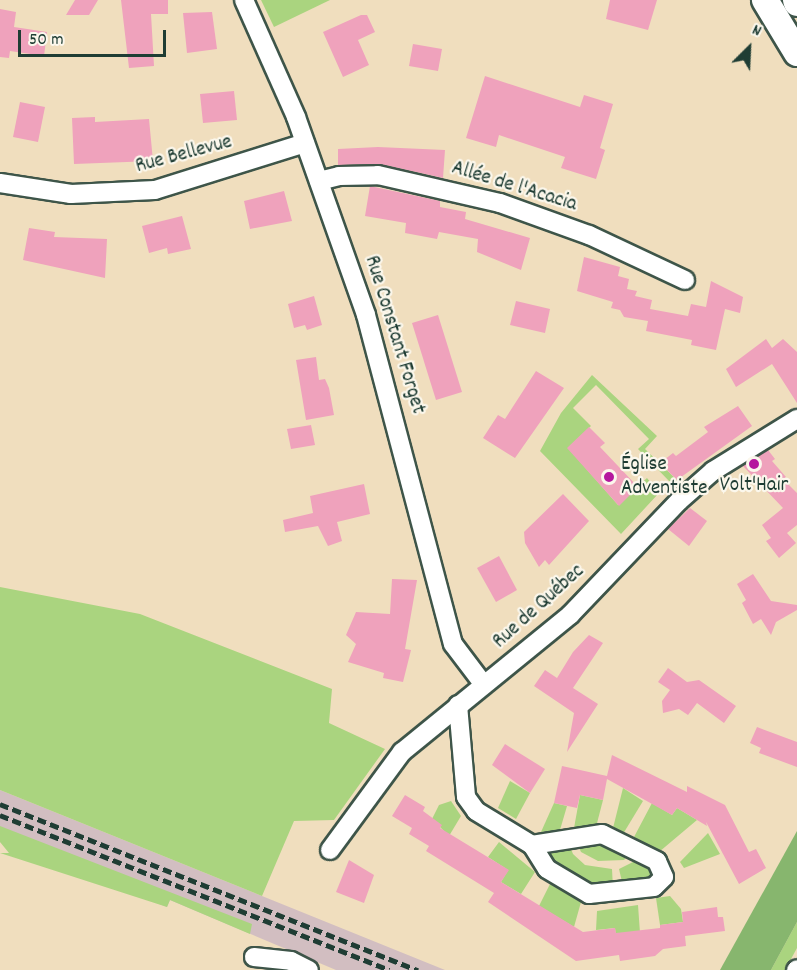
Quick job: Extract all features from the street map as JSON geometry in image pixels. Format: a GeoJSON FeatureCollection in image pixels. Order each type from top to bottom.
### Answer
{"type":"FeatureCollection","features":[{"type":"Feature","properties":{"kind":"main road"},"geometry":{"type":"LineString","coordinates":[[765,0],[797,53]]}},
{"type":"Feature","properties":{"kind":"street","name":"Rue Constant Forget"},"geometry":{"type":"LineString","coordinates":[[244,0],[305,143],[366,315],[453,644],[484,685]]}},
{"type":"Feature","properties":{"kind":"street","name":"Rue Bellevue"},"geometry":{"type":"LineString","coordinates":[[0,183],[71,194],[155,190],[305,143]]}},
{"type":"Feature","properties":{"kind":"street","name":"Allée de l'Acacia"},"geometry":{"type":"LineString","coordinates":[[319,181],[339,176],[378,175],[500,203],[589,235],[685,280]]}},
{"type":"Feature","properties":{"kind":"street","name":"Rue de Québec"},"geometry":{"type":"LineString","coordinates":[[330,850],[402,752],[570,615],[679,501],[713,471],[797,419]]}},
{"type":"Feature","properties":{"kind":"street"},"geometry":{"type":"LineString","coordinates":[[458,705],[469,805],[532,845],[547,869],[589,894],[654,887],[664,877],[657,861],[602,834],[532,845]]}},
{"type":"Feature","properties":{"kind":"street"},"geometry":{"type":"LineString","coordinates":[[254,957],[291,961],[309,970]]}},
{"type":"Feature","properties":{"kind":"shaded area"},"geometry":{"type":"Polygon","coordinates":[[[0,790],[445,970],[336,970],[170,900],[167,907],[0,842],[0,790]]]}},
{"type":"Feature","properties":{"kind":"green space"},"geometry":{"type":"Polygon","coordinates":[[[261,0],[330,0],[274,27],[261,0]]]}},
{"type":"Feature","properties":{"kind":"green space"},"geometry":{"type":"Polygon","coordinates":[[[592,375],[657,436],[645,449],[677,480],[670,482],[638,449],[649,439],[596,385],[573,408],[591,426],[568,448],[618,505],[647,478],[659,493],[621,534],[540,451],[561,413],[592,375]]]}},
{"type":"Feature","properties":{"kind":"green space"},"geometry":{"type":"Polygon","coordinates":[[[0,587],[140,614],[332,689],[329,723],[385,749],[334,820],[294,821],[262,896],[0,790],[0,587]]]}},
{"type":"Feature","properties":{"kind":"green space"},"geometry":{"type":"Polygon","coordinates":[[[510,781],[530,793],[516,819],[498,808],[510,781]]]}},
{"type":"Feature","properties":{"kind":"green space"},"geometry":{"type":"Polygon","coordinates":[[[623,788],[643,801],[623,834],[613,828],[623,788]]]}},
{"type":"Feature","properties":{"kind":"green space"},"geometry":{"type":"Polygon","coordinates":[[[580,795],[603,800],[596,827],[574,828],[580,795]]]}},
{"type":"Feature","properties":{"kind":"green space"},"geometry":{"type":"Polygon","coordinates":[[[451,801],[461,816],[449,836],[432,819],[439,805],[451,801]]]}},
{"type":"Feature","properties":{"kind":"green space"},"geometry":{"type":"Polygon","coordinates":[[[554,803],[567,806],[560,830],[541,832],[554,803]]]}},
{"type":"Feature","properties":{"kind":"green space"},"geometry":{"type":"Polygon","coordinates":[[[652,803],[672,815],[677,808],[697,820],[659,852],[634,837],[652,803]]]}},
{"type":"Feature","properties":{"kind":"green space"},"geometry":{"type":"Polygon","coordinates":[[[0,826],[252,924],[250,934],[170,900],[167,907],[0,853],[9,853],[0,842],[0,826]]]}},
{"type":"Feature","properties":{"kind":"green space"},"geometry":{"type":"Polygon","coordinates":[[[797,831],[797,922],[771,970],[720,970],[797,831]]]}},
{"type":"Feature","properties":{"kind":"green space"},"geometry":{"type":"Polygon","coordinates":[[[708,833],[720,854],[684,868],[680,862],[708,833]]]}},
{"type":"Feature","properties":{"kind":"green space"},"geometry":{"type":"Polygon","coordinates":[[[604,840],[631,853],[624,860],[598,861],[581,852],[577,843],[604,840]]]}},
{"type":"Feature","properties":{"kind":"green space"},"geometry":{"type":"Polygon","coordinates":[[[499,842],[535,872],[521,894],[501,882],[508,870],[488,857],[499,842]]]}},
{"type":"Feature","properties":{"kind":"green space"},"geometry":{"type":"Polygon","coordinates":[[[569,844],[573,854],[585,865],[612,869],[613,888],[592,890],[550,863],[547,853],[551,847],[569,844]]]}},
{"type":"Feature","properties":{"kind":"green space"},"geometry":{"type":"Polygon","coordinates":[[[641,858],[647,861],[655,877],[649,883],[623,886],[619,869],[641,858]]]}},
{"type":"Feature","properties":{"kind":"green space"},"geometry":{"type":"Polygon","coordinates":[[[550,884],[581,902],[574,927],[539,906],[550,884]]]}},
{"type":"Feature","properties":{"kind":"green space"},"geometry":{"type":"Polygon","coordinates":[[[670,896],[681,909],[683,922],[660,925],[656,898],[670,896]]]}},
{"type":"Feature","properties":{"kind":"green space"},"geometry":{"type":"Polygon","coordinates":[[[638,905],[640,933],[616,936],[615,928],[596,930],[597,911],[638,905]]]}},
{"type":"Feature","properties":{"kind":"green space"},"geometry":{"type":"Polygon","coordinates":[[[797,922],[797,948],[785,970],[771,970],[797,922]]]}},
{"type":"Feature","properties":{"kind":"building"},"geometry":{"type":"Polygon","coordinates":[[[75,0],[98,0],[89,15],[66,15],[75,0]]]}},
{"type":"Feature","properties":{"kind":"building"},"geometry":{"type":"Polygon","coordinates":[[[121,0],[168,0],[168,14],[151,14],[154,66],[129,68],[121,0]]]}},
{"type":"Feature","properties":{"kind":"building"},"geometry":{"type":"Polygon","coordinates":[[[610,0],[657,0],[648,30],[606,19],[610,0]]]}},
{"type":"Feature","properties":{"kind":"building"},"geometry":{"type":"Polygon","coordinates":[[[0,9],[16,12],[14,27],[47,32],[44,56],[10,51],[9,58],[0,57],[0,9]]]}},
{"type":"Feature","properties":{"kind":"building"},"geometry":{"type":"Polygon","coordinates":[[[212,12],[217,49],[187,53],[183,13],[212,12]]]}},
{"type":"Feature","properties":{"kind":"building"},"geometry":{"type":"Polygon","coordinates":[[[361,15],[367,15],[375,32],[358,40],[369,65],[343,77],[323,32],[361,15]]]}},
{"type":"Feature","properties":{"kind":"building"},"geometry":{"type":"Polygon","coordinates":[[[413,44],[442,49],[438,71],[409,66],[413,44]]]}},
{"type":"Feature","properties":{"kind":"building"},"geometry":{"type":"Polygon","coordinates":[[[485,76],[580,107],[584,95],[613,104],[600,148],[605,150],[596,179],[561,168],[565,157],[499,135],[496,147],[466,138],[485,76]]]}},
{"type":"Feature","properties":{"kind":"building"},"geometry":{"type":"Polygon","coordinates":[[[234,91],[237,120],[203,123],[200,94],[234,91]]]}},
{"type":"Feature","properties":{"kind":"building"},"geometry":{"type":"Polygon","coordinates":[[[20,102],[45,107],[38,142],[13,137],[20,102]]]}},
{"type":"Feature","properties":{"kind":"building"},"geometry":{"type":"Polygon","coordinates":[[[95,117],[95,122],[149,119],[153,161],[74,164],[72,118],[95,117]]]}},
{"type":"Feature","properties":{"kind":"building"},"geometry":{"type":"Polygon","coordinates":[[[378,147],[445,150],[443,178],[380,164],[338,165],[338,149],[378,147]]]}},
{"type":"Feature","properties":{"kind":"building"},"geometry":{"type":"Polygon","coordinates":[[[370,186],[440,201],[440,207],[466,212],[465,219],[530,238],[521,270],[477,252],[478,239],[439,232],[437,239],[405,233],[406,223],[365,216],[370,186]]]}},
{"type":"Feature","properties":{"kind":"building"},"geometry":{"type":"Polygon","coordinates":[[[284,191],[292,221],[250,229],[244,201],[284,191]]]}},
{"type":"Feature","properties":{"kind":"building"},"geometry":{"type":"Polygon","coordinates":[[[182,216],[191,249],[168,254],[167,248],[149,253],[142,226],[182,216]]]}},
{"type":"Feature","properties":{"kind":"building"},"geometry":{"type":"Polygon","coordinates":[[[29,228],[55,232],[54,237],[107,239],[105,278],[23,260],[29,228]]]}},
{"type":"Feature","properties":{"kind":"building"},"geometry":{"type":"Polygon","coordinates":[[[584,257],[620,267],[618,276],[629,279],[627,289],[637,291],[635,296],[652,300],[650,309],[688,316],[691,304],[706,307],[711,281],[743,297],[740,313],[725,309],[716,350],[691,345],[692,340],[646,331],[648,321],[624,317],[620,310],[611,308],[613,302],[577,291],[584,257]]]}},
{"type":"Feature","properties":{"kind":"building"},"geometry":{"type":"Polygon","coordinates":[[[314,296],[322,325],[307,330],[305,325],[294,328],[288,304],[314,296]]]}},
{"type":"Feature","properties":{"kind":"building"},"geometry":{"type":"Polygon","coordinates":[[[516,301],[550,309],[545,333],[510,325],[516,301]]]}},
{"type":"Feature","properties":{"kind":"building"},"geometry":{"type":"Polygon","coordinates":[[[438,315],[462,392],[436,400],[412,323],[438,315]]]}},
{"type":"Feature","properties":{"kind":"building"},"geometry":{"type":"Polygon","coordinates":[[[766,339],[772,348],[783,339],[797,352],[797,403],[772,364],[736,387],[726,369],[766,339]]]}},
{"type":"Feature","properties":{"kind":"building"},"geometry":{"type":"Polygon","coordinates":[[[316,357],[319,380],[325,379],[329,388],[334,415],[306,420],[296,360],[316,357]]]}},
{"type":"Feature","properties":{"kind":"building"},"geometry":{"type":"Polygon","coordinates":[[[536,371],[564,388],[515,458],[483,438],[498,415],[505,419],[536,371]]]}},
{"type":"Feature","properties":{"kind":"building"},"geometry":{"type":"Polygon","coordinates":[[[738,406],[752,426],[677,480],[660,463],[673,453],[676,456],[708,432],[704,427],[738,406]]]}},
{"type":"Feature","properties":{"kind":"building"},"geometry":{"type":"Polygon","coordinates":[[[311,425],[315,445],[291,449],[287,429],[311,425]]]}},
{"type":"Feature","properties":{"kind":"building","name":"Église Adventiste"},"geometry":{"type":"Polygon","coordinates":[[[589,427],[605,443],[600,447],[638,487],[619,506],[567,448],[589,427]]]}},
{"type":"Feature","properties":{"kind":"building"},"geometry":{"type":"Polygon","coordinates":[[[768,450],[775,459],[772,461],[786,477],[783,479],[797,493],[797,525],[787,533],[796,543],[779,558],[766,541],[771,538],[762,525],[783,508],[743,466],[768,450]]]}},
{"type":"Feature","properties":{"kind":"building"},"geometry":{"type":"Polygon","coordinates":[[[364,484],[370,514],[337,522],[342,541],[328,546],[318,526],[285,532],[283,520],[313,513],[310,496],[364,484]]]}},
{"type":"Feature","properties":{"kind":"building"},"geometry":{"type":"Polygon","coordinates":[[[563,494],[589,521],[549,565],[545,560],[539,567],[525,543],[524,532],[563,494]]]}},
{"type":"Feature","properties":{"kind":"building"},"geometry":{"type":"Polygon","coordinates":[[[690,508],[707,521],[689,546],[668,529],[690,508]]]}},
{"type":"Feature","properties":{"kind":"building"},"geometry":{"type":"Polygon","coordinates":[[[499,556],[517,590],[496,602],[477,568],[499,556]]]}},
{"type":"Feature","properties":{"kind":"building"},"geometry":{"type":"Polygon","coordinates":[[[753,574],[771,601],[797,605],[797,610],[776,622],[771,635],[761,619],[753,624],[742,603],[746,600],[737,584],[753,574]]]}},
{"type":"Feature","properties":{"kind":"building"},"geometry":{"type":"Polygon","coordinates":[[[392,579],[417,580],[405,649],[411,650],[403,682],[383,678],[384,673],[348,662],[356,644],[346,635],[356,612],[390,614],[392,579]]]}},
{"type":"Feature","properties":{"kind":"building"},"geometry":{"type":"Polygon","coordinates":[[[589,635],[603,643],[573,688],[598,704],[567,752],[574,713],[534,686],[545,670],[557,678],[573,652],[589,635]]]}},
{"type":"Feature","properties":{"kind":"building"},"geometry":{"type":"Polygon","coordinates":[[[668,668],[687,682],[699,680],[736,706],[724,723],[697,703],[688,715],[679,709],[663,713],[662,701],[670,690],[658,682],[668,668]]]}},
{"type":"Feature","properties":{"kind":"building"},"geometry":{"type":"Polygon","coordinates":[[[757,727],[797,742],[797,767],[759,753],[761,748],[750,743],[757,727]]]}},
{"type":"Feature","properties":{"kind":"building"},"geometry":{"type":"Polygon","coordinates":[[[505,744],[545,769],[530,793],[492,765],[505,744]]]}},
{"type":"Feature","properties":{"kind":"building"},"geometry":{"type":"Polygon","coordinates":[[[612,755],[687,792],[687,786],[725,805],[749,852],[756,849],[766,868],[739,884],[706,822],[707,826],[677,808],[672,815],[607,779],[603,800],[580,795],[577,808],[554,803],[562,766],[607,776],[612,755]]]}},
{"type":"Feature","properties":{"kind":"building"},"geometry":{"type":"Polygon","coordinates":[[[405,795],[425,807],[423,811],[442,825],[440,828],[509,870],[501,882],[583,932],[615,928],[616,933],[660,928],[660,925],[683,922],[682,912],[717,907],[718,917],[723,917],[725,931],[685,936],[686,946],[663,949],[655,956],[620,961],[619,955],[576,961],[488,902],[494,893],[426,851],[429,846],[409,834],[412,828],[392,816],[405,795]]]}},
{"type":"Feature","properties":{"kind":"building"},"geometry":{"type":"Polygon","coordinates":[[[349,860],[374,875],[364,903],[336,892],[349,860]]]}},
{"type":"Feature","properties":{"kind":"railway"},"geometry":{"type":"LineString","coordinates":[[0,804],[418,970]]}},
{"type":"Feature","properties":{"kind":"railway"},"geometry":{"type":"LineString","coordinates":[[0,815],[389,970]]}},
{"type":"Feature","properties":{"kind":"place","name":"Volt'Hair"},"geometry":{"type":"Point","coordinates":[754,464]}},
{"type":"Feature","properties":{"kind":"place","name":"Église Adventiste"},"geometry":{"type":"Point","coordinates":[609,477]}}]}
